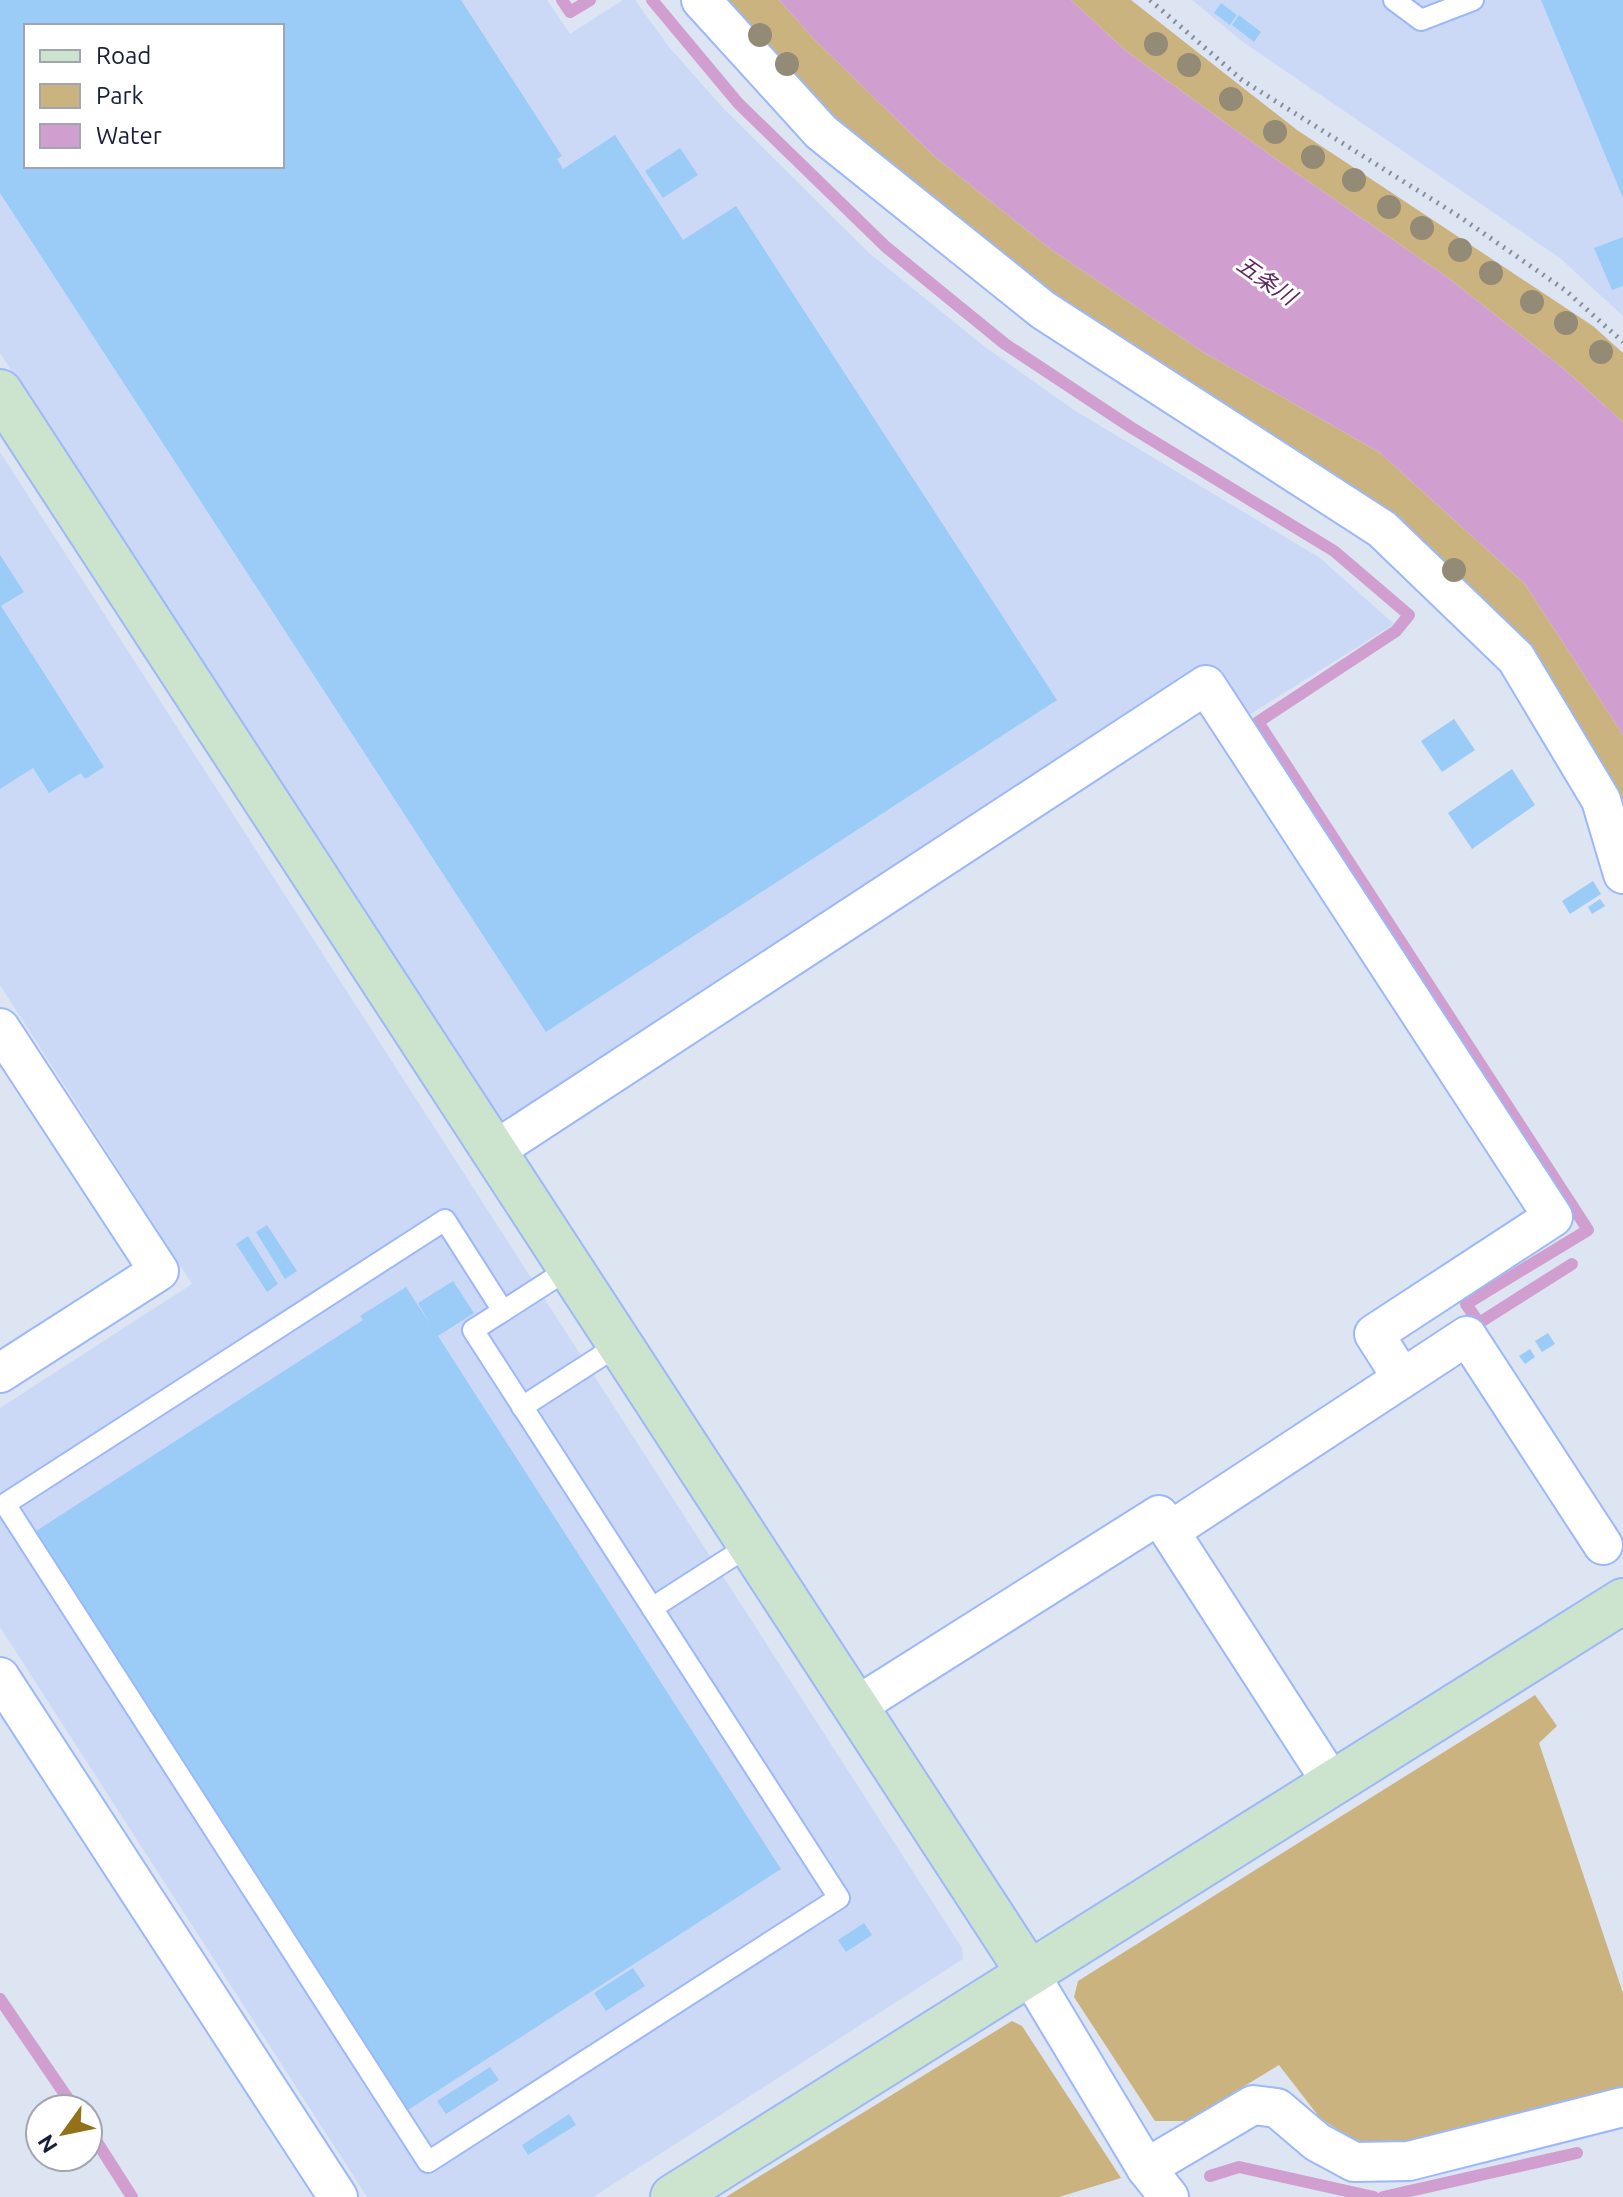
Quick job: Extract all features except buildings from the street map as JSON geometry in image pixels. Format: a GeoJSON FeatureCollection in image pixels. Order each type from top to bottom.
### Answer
{"type":"FeatureCollection","features":[{"type":"Feature","properties":{"kind":"street"},"geometry":{"type":"LineString","coordinates":[[701,0],[821,132],[1043,310],[1382,529],[1516,658],[1601,800],[1623,874]]}},
{"type":"Feature","properties":{"kind":"street"},"geometry":{"type":"LineString","coordinates":[[0,392],[1029,1973],[1158,2183],[1253,2105],[1277,2108],[1317,2142],[1354,2162],[1409,2161],[1623,2107]]}},
{"type":"Feature","properties":{"kind":"street"},"geometry":{"type":"LineString","coordinates":[[494,1151],[1206,685],[1553,1217],[1374,1334],[1402,1378]]}},
{"type":"Feature","properties":{"kind":"street"},"geometry":{"type":"LineString","coordinates":[[0,1028],[159,1271],[0,1373]]}},
{"type":"Feature","properties":{"kind":"street"},"geometry":{"type":"LineString","coordinates":[[1170,1531],[1467,1336],[1603,1545]]}},
{"type":"Feature","properties":{"kind":"street"},"geometry":{"type":"LineString","coordinates":[[855,1707],[1159,1515],[1332,1783]]}},
{"type":"Feature","properties":{"kind":"street"},"geometry":{"type":"LineString","coordinates":[[673,2197],[1623,1601]]}},
{"type":"Feature","properties":{"kind":"street"},"geometry":{"type":"LineString","coordinates":[[0,1677],[338,2197]]}},
{"type":"Feature","properties":{"kind":"lane"},"geometry":{"type":"LineString","coordinates":[[1394,0],[1421,20],[1473,0]]}},
{"type":"Feature","properties":{"kind":"lane"},"geometry":{"type":"LineString","coordinates":[[503,1311],[445,1220],[5,1504],[428,2162],[839,1898],[473,1330],[503,1311],[570,1268]]}},
{"type":"Feature","properties":{"kind":"lane"},"geometry":{"type":"LineString","coordinates":[[522,1407],[620,1344]]}},
{"type":"Feature","properties":{"kind":"lane"},"geometry":{"type":"LineString","coordinates":[[652,1608],[750,1545]]}},
{"type":"Feature","properties":{"kind":"path"},"geometry":{"type":"LineString","coordinates":[[1150,0],[1242,80],[1460,217],[1565,290],[1623,342]]}},
{"type":"Feature","properties":{"kind":"shaded area"},"geometry":{"type":"Polygon","coordinates":[[[0,0],[547,0],[570,34],[623,0],[635,0],[669,47],[723,108],[869,253],[985,347],[1074,410],[1320,558],[1394,624],[1244,718],[1210,667],[502,1126],[0,353],[0,0]]]}},
{"type":"Feature","properties":{"kind":"shaded area"},"geometry":{"type":"Polygon","coordinates":[[[1192,0],[1623,0],[1623,316],[1560,258],[1243,42],[1192,0]]]}},
{"type":"Feature","properties":{"kind":"shaded area"},"geometry":{"type":"Polygon","coordinates":[[[0,452],[962,1948],[963,1959],[593,2197],[367,2197],[0,1627],[0,1408],[192,1284],[0,985],[0,452]]]}},
{"type":"Feature","properties":{"kind":"green space"},"geometry":{"type":"Polygon","coordinates":[[[717,0],[779,0],[814,39],[934,156],[1049,248],[1203,352],[1379,452],[1525,584],[1623,735],[1623,836],[1521,650],[1052,303],[831,124],[717,0]]]}},
{"type":"Feature","properties":{"kind":"green space"},"geometry":{"type":"Polygon","coordinates":[[[1071,0],[1131,0],[1297,130],[1593,326],[1623,353],[1623,422],[1564,369],[1447,277],[1126,51],[1071,0]]]}},
{"type":"Feature","properties":{"kind":"green space"},"geometry":{"type":"Polygon","coordinates":[[[1535,1695],[1557,1726],[1539,1743],[1623,1993],[1623,2088],[1460,2134],[1378,2146],[1350,2138],[1320,2118],[1279,2065],[1187,2121],[1155,2121],[1074,1997],[1078,1981],[1535,1695]]]}},
{"type":"Feature","properties":{"kind":"green space"},"geometry":{"type":"Polygon","coordinates":[[[1012,2021],[1022,2026],[1121,2178],[1059,2197],[726,2197],[1012,2021]]]}},
{"type":"Feature","properties":{"kind":"water","name":"五条川"},"geometry":{"type":"Polygon","coordinates":[[[779,0],[1071,0],[1126,51],[1447,277],[1564,369],[1623,422],[1623,735],[1525,584],[1379,452],[1203,352],[1049,248],[934,156],[814,39],[779,0]]]}},
{"type":"Feature","properties":{"kind":"waterway"},"geometry":{"type":"LineString","coordinates":[[562,0],[570,12],[590,0]]}},
{"type":"Feature","properties":{"kind":"waterway"},"geometry":{"type":"LineString","coordinates":[[652,0],[738,103],[886,247],[1005,344],[1132,428],[1334,551],[1409,615],[1396,631],[1258,722],[1588,1230],[1466,1304],[1479,1323],[1572,1264]]}},
{"type":"Feature","properties":{"kind":"waterway"},"geometry":{"type":"LineString","coordinates":[[0,1999],[64,2093]]}},
{"type":"Feature","properties":{"kind":"waterway"},"geometry":{"type":"LineString","coordinates":[[104,2153],[132,2197]]}},
{"type":"Feature","properties":{"kind":"waterway"},"geometry":{"type":"LineString","coordinates":[[1383,2197],[1577,2153]]}},
{"type":"Feature","properties":{"kind":"waterway"},"geometry":{"type":"LineString","coordinates":[[1210,2176],[1239,2167],[1374,2197]]}}]}
